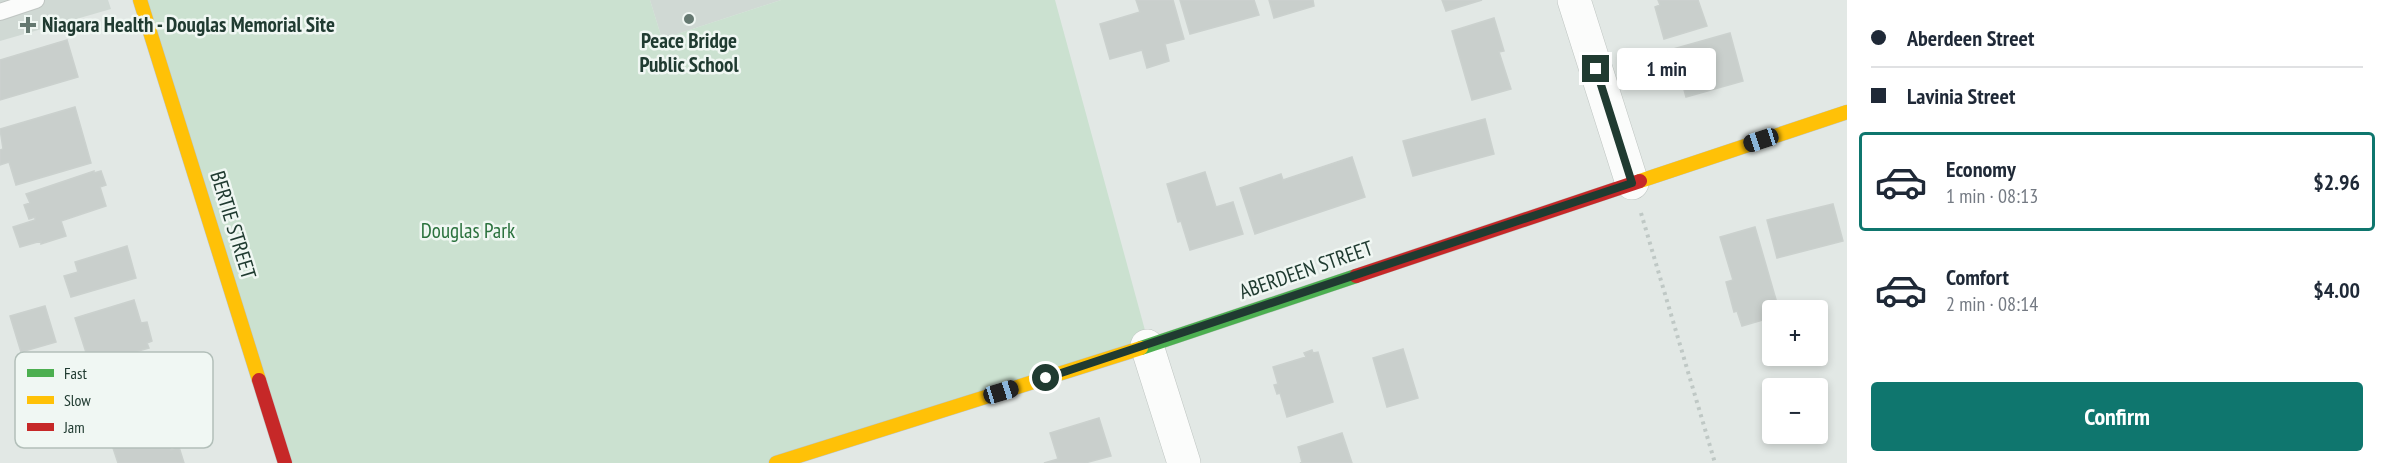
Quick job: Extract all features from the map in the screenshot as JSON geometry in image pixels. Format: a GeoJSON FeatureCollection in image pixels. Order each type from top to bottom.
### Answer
{"type":"FeatureCollection","features":[{"type":"Feature","properties":{"kind":"street","name":"BERTIE STREET"},"geometry":{"type":"LineString","coordinates":[[140,0],[285,463]]}},
{"type":"Feature","properties":{"kind":"street"},"geometry":{"type":"LineString","coordinates":[[1574,0],[1632,183]]}},
{"type":"Feature","properties":{"kind":"street","name":"ABERDEEN STREET"},"geometry":{"type":"LineString","coordinates":[[776,463],[1147,346],[1847,112]]}},
{"type":"Feature","properties":{"kind":"street"},"geometry":{"type":"LineString","coordinates":[[1147,346],[1184,463]]}},
{"type":"Feature","properties":{"kind":"lane"},"geometry":{"type":"LineString","coordinates":[[0,12],[36,0]]}},
{"type":"Feature","properties":{"kind":"path"},"geometry":{"type":"LineString","coordinates":[[1632,183],[1715,463]]}},
{"type":"Feature","properties":{"kind":"shaded area","name":"Niagara Health - Douglas Memorial Site"},"geometry":{"type":"Polygon","coordinates":[[[0,0],[108,0],[111,9],[0,41],[0,0]]]}},
{"type":"Feature","properties":{"kind":"shaded area","name":"Peace Bridge Public School"},"geometry":{"type":"Polygon","coordinates":[[[650,0],[781,0],[662,39],[650,0]]]}},
{"type":"Feature","properties":{"kind":"green space","name":"Douglas Park"},"geometry":{"type":"Polygon","coordinates":[[[146,0],[650,0],[662,39],[781,0],[1055,0],[1149,345],[777,463],[286,463],[146,0]]]}},
{"type":"Feature","properties":{"kind":"building"},"geometry":{"type":"Polygon","coordinates":[[[1136,0],[1173,0],[1184,39],[1165,44],[1169,61],[1147,68],[1142,50],[1110,59],[1100,24],[1140,12],[1136,0]]]}},
{"type":"Feature","properties":{"kind":"building"},"geometry":{"type":"Polygon","coordinates":[[[1180,0],[1254,0],[1259,15],[1190,34],[1180,0]]]}},
{"type":"Feature","properties":{"kind":"building"},"geometry":{"type":"Polygon","coordinates":[[[1269,0],[1313,0],[1314,6],[1274,18],[1269,0]]]}},
{"type":"Feature","properties":{"kind":"building"},"geometry":{"type":"Polygon","coordinates":[[[1442,0],[1482,0],[1446,11],[1442,0]]]}},
{"type":"Feature","properties":{"kind":"building"},"geometry":{"type":"Polygon","coordinates":[[[1658,0],[1698,0],[1707,26],[1664,39],[1655,7],[1660,5],[1658,0]]]}},
{"type":"Feature","properties":{"kind":"building"},"geometry":{"type":"Polygon","coordinates":[[[1494,18],[1504,51],[1499,52],[1511,89],[1472,100],[1452,31],[1494,18]]]}},
{"type":"Feature","properties":{"kind":"building"},"geometry":{"type":"Polygon","coordinates":[[[1730,33],[1743,81],[1686,97],[1673,49],[1730,33]]]}},
{"type":"Feature","properties":{"kind":"building"},"geometry":{"type":"Polygon","coordinates":[[[67,40],[78,77],[0,100],[0,60],[67,40]]]}},
{"type":"Feature","properties":{"kind":"building"},"geometry":{"type":"Polygon","coordinates":[[[75,107],[91,163],[16,185],[9,162],[0,165],[0,150],[3,149],[0,129],[75,107]]]}},
{"type":"Feature","properties":{"kind":"building"},"geometry":{"type":"Polygon","coordinates":[[[1485,119],[1494,154],[1413,176],[1403,141],[1485,119]]]}},
{"type":"Feature","properties":{"kind":"building"},"geometry":{"type":"Polygon","coordinates":[[[1352,157],[1365,197],[1255,234],[1240,188],[1281,174],[1283,180],[1352,157]]]}},
{"type":"Feature","properties":{"kind":"building"},"geometry":{"type":"Polygon","coordinates":[[[94,171],[94,173],[101,171],[106,185],[100,187],[106,206],[61,221],[66,236],[41,244],[41,241],[20,247],[13,227],[35,220],[35,217],[29,219],[24,205],[30,203],[26,194],[94,171]]]}},
{"type":"Feature","properties":{"kind":"building"},"geometry":{"type":"Polygon","coordinates":[[[1205,172],[1216,207],[1233,202],[1243,234],[1190,250],[1181,221],[1178,222],[1167,184],[1205,172]]]}},
{"type":"Feature","properties":{"kind":"building"},"geometry":{"type":"Polygon","coordinates":[[[1833,204],[1843,241],[1777,258],[1767,220],[1833,204]]]}},
{"type":"Feature","properties":{"kind":"building"},"geometry":{"type":"Polygon","coordinates":[[[1755,227],[1776,300],[1762,300],[1762,320],[1742,326],[1737,311],[1734,312],[1726,282],[1733,280],[1720,237],[1755,227]]]}},
{"type":"Feature","properties":{"kind":"building"},"geometry":{"type":"Polygon","coordinates":[[[127,246],[136,278],[71,297],[64,276],[78,272],[75,262],[127,246]]]}},
{"type":"Feature","properties":{"kind":"building"},"geometry":{"type":"Polygon","coordinates":[[[134,300],[141,323],[147,322],[152,341],[147,343],[149,348],[135,352],[86,352],[75,318],[134,300]]]}},
{"type":"Feature","properties":{"kind":"building"},"geometry":{"type":"Polygon","coordinates":[[[45,306],[56,342],[21,352],[10,316],[45,306]]]}},
{"type":"Feature","properties":{"kind":"building"},"geometry":{"type":"Polygon","coordinates":[[[1403,349],[1418,398],[1387,407],[1373,358],[1403,349]]]}},
{"type":"Feature","properties":{"kind":"building"},"geometry":{"type":"Polygon","coordinates":[[[1312,350],[1313,353],[1318,352],[1333,402],[1287,417],[1280,393],[1277,394],[1274,385],[1278,384],[1273,367],[1306,357],[1304,353],[1312,350]]]}},
{"type":"Feature","properties":{"kind":"building"},"geometry":{"type":"Polygon","coordinates":[[[1099,418],[1111,456],[1085,463],[1044,463],[1058,459],[1050,433],[1099,418]]]}},
{"type":"Feature","properties":{"kind":"building"},"geometry":{"type":"Polygon","coordinates":[[[1342,433],[1352,463],[1300,463],[1302,462],[1298,447],[1342,433]]]}},
{"type":"Feature","properties":{"kind":"building"},"geometry":{"type":"Polygon","coordinates":[[[113,448],[170,448],[171,450],[179,448],[184,463],[118,463],[113,448]]]}},
{"type":"Feature","properties":{"kind":"traffic: fast"},"geometry":{"type":"LineString","coordinates":[[1141,348],[1356,276]]}},
{"type":"Feature","properties":{"kind":"traffic: slow"},"geometry":{"type":"LineString","coordinates":[[140,0],[259,380]]}},
{"type":"Feature","properties":{"kind":"traffic: slow"},"geometry":{"type":"LineString","coordinates":[[1640,181],[1847,112]]}},
{"type":"Feature","properties":{"kind":"traffic: slow"},"geometry":{"type":"LineString","coordinates":[[776,463],[1141,348]]}},
{"type":"Feature","properties":{"kind":"traffic: jam"},"geometry":{"type":"LineString","coordinates":[[1356,276],[1640,181]]}},
{"type":"Feature","properties":{"kind":"traffic: jam"},"geometry":{"type":"LineString","coordinates":[[259,380],[285,463]]}},
{"type":"Feature","properties":{"kind":"place","name":"Peace Bridge Public School"},"geometry":{"type":"Point","coordinates":[689,19]}},
{"type":"Feature","properties":{"kind":"place","name":"Niagara Health - Douglas Memorial Site"},"geometry":{"type":"Point","coordinates":[28,25]}},
{"type":"Feature","properties":{"kind":"route"},"geometry":{"type":"LineString","coordinates":[[1046,378],[1632,183],[1596,69]]}}]}
